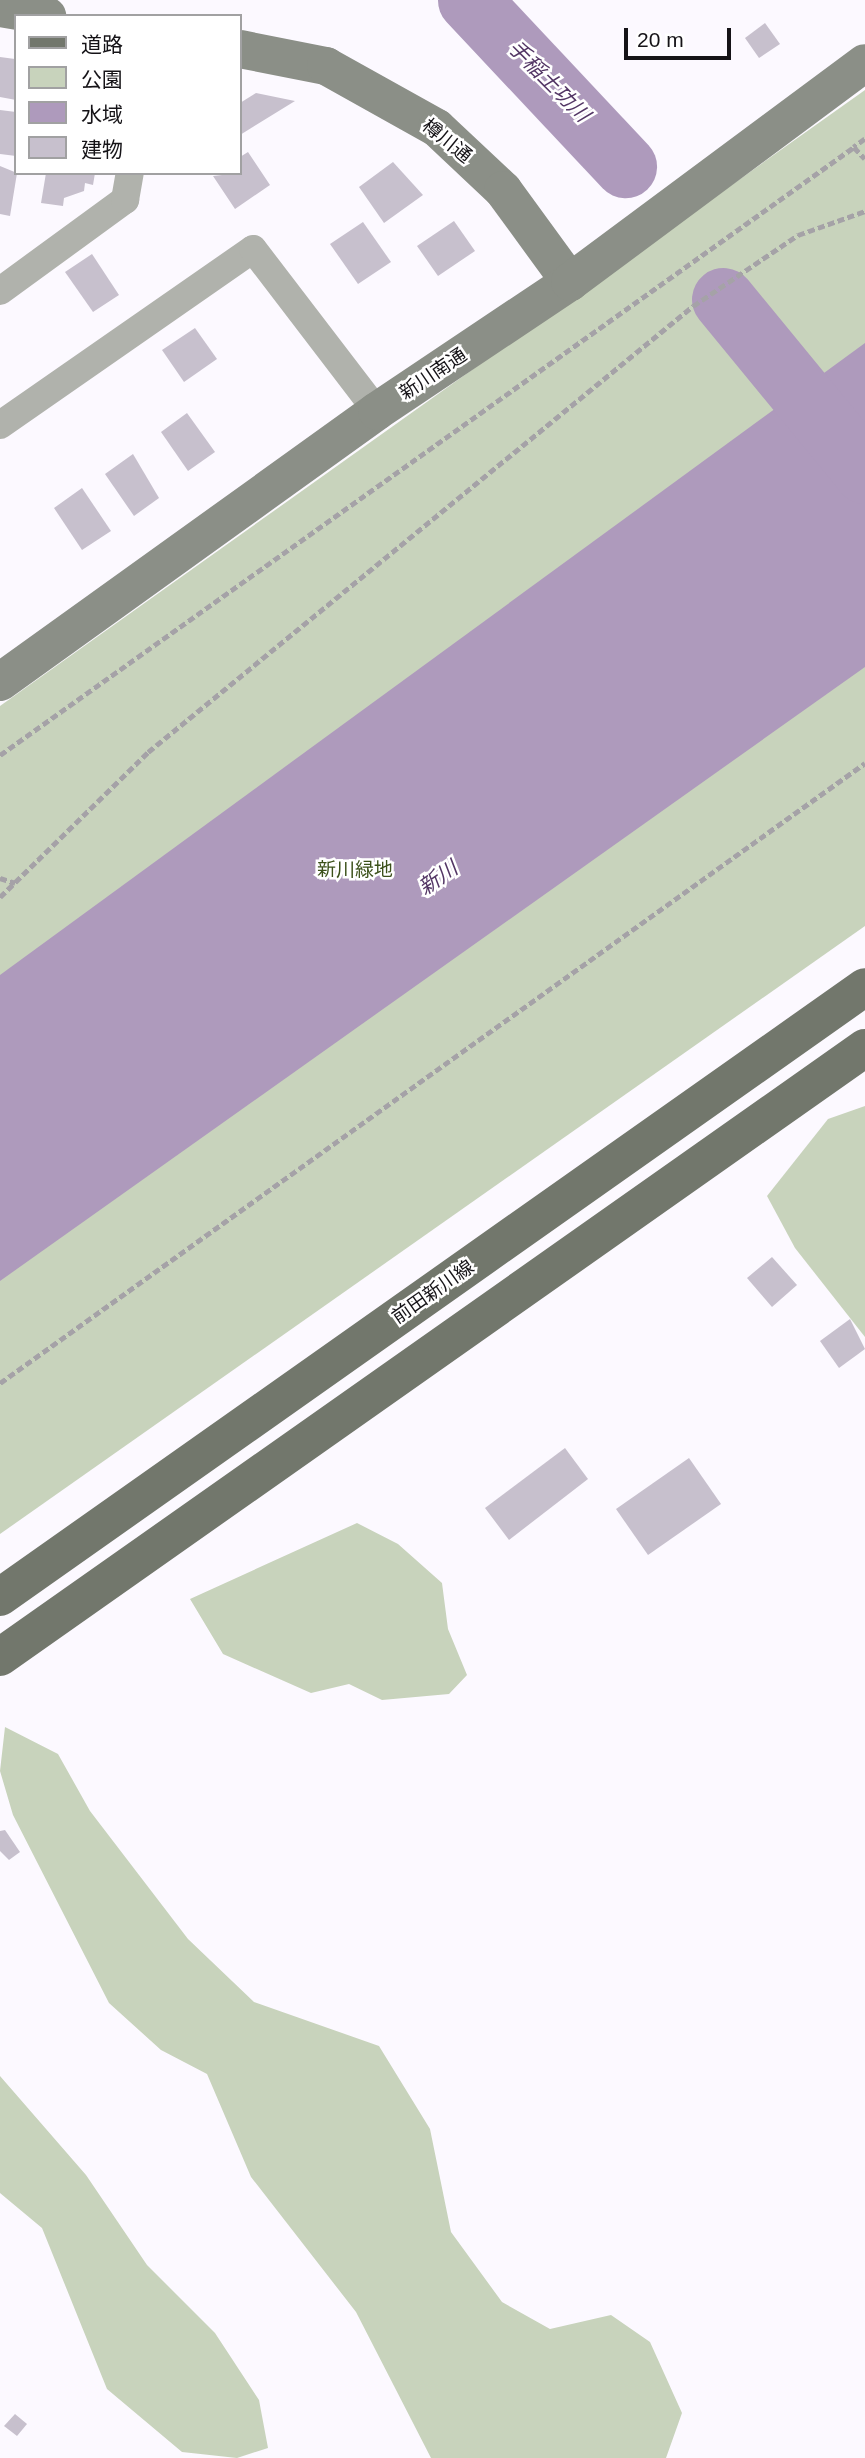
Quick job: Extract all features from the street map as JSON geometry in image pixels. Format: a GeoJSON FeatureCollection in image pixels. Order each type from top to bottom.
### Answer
{"type":"FeatureCollection","features":[{"type":"Feature","properties":{"kind":"main road","name":"前田新川線"},"geometry":{"type":"LineString","coordinates":[[0,1597],[865,987]]}},
{"type":"Feature","properties":{"kind":"main road"},"geometry":{"type":"LineString","coordinates":[[0,1657],[865,1048]]}},
{"type":"Feature","properties":{"kind":"street"},"geometry":{"type":"LineString","coordinates":[[0,8],[35,14]]}},
{"type":"Feature","properties":{"kind":"street","name":"樽川通"},"geometry":{"type":"LineString","coordinates":[[242,49],[327,66],[437,128],[503,190],[570,282]]}},
{"type":"Feature","properties":{"kind":"street","name":"新川南通"},"geometry":{"type":"LineString","coordinates":[[0,682],[377,411],[570,282],[865,63]]}},
{"type":"Feature","properties":{"kind":"street"},"geometry":{"type":"LineString","coordinates":[[0,291],[125,200],[130,175]]}},
{"type":"Feature","properties":{"kind":"street"},"geometry":{"type":"LineString","coordinates":[[0,425],[253,249],[377,411]]}},
{"type":"Feature","properties":{"kind":"path"},"geometry":{"type":"LineString","coordinates":[[0,755],[865,139]]}},
{"type":"Feature","properties":{"kind":"path"},"geometry":{"type":"LineString","coordinates":[[854,146],[865,159]]}},
{"type":"Feature","properties":{"kind":"path"},"geometry":{"type":"LineString","coordinates":[[0,897],[148,752],[693,306],[798,234],[865,211]]}},
{"type":"Feature","properties":{"kind":"path"},"geometry":{"type":"LineString","coordinates":[[0,1383],[865,763]]}},
{"type":"Feature","properties":{"kind":"path"},"geometry":{"type":"LineString","coordinates":[[0,878],[16,883]]}},
{"type":"Feature","properties":{"kind":"green space","name":"新川緑地"},"geometry":{"type":"Polygon","coordinates":[[[865,90],[865,926],[0,1534],[0,706],[865,90]]]}},
{"type":"Feature","properties":{"kind":"green space"},"geometry":{"type":"Polygon","coordinates":[[[865,1106],[865,1337],[795,1248],[767,1196],[828,1119],[865,1106]]]}},
{"type":"Feature","properties":{"kind":"green space"},"geometry":{"type":"Polygon","coordinates":[[[357,1523],[398,1544],[442,1583],[448,1629],[467,1675],[449,1694],[382,1700],[349,1684],[311,1693],[223,1654],[190,1599],[357,1523]]]}},
{"type":"Feature","properties":{"kind":"green space"},"geometry":{"type":"Polygon","coordinates":[[[5,1727],[58,1754],[90,1811],[188,1939],[254,2002],[379,2046],[430,2129],[451,2232],[502,2302],[550,2329],[611,2315],[650,2342],[682,2413],[666,2458],[431,2458],[356,2312],[251,2177],[207,2074],[161,2050],[109,2003],[13,1815],[0,1771],[5,1727]]]}},
{"type":"Feature","properties":{"kind":"green space"},"geometry":{"type":"Polygon","coordinates":[[[0,2076],[86,2175],[147,2265],[215,2333],[259,2400],[268,2448],[237,2458],[182,2452],[107,2389],[42,2228],[0,2193],[0,2076]]]}},
{"type":"Feature","properties":{"kind":"water","name":"新川"},"geometry":{"type":"Polygon","coordinates":[[[865,343],[865,667],[0,1281],[0,975],[865,343]]]}},
{"type":"Feature","properties":{"kind":"building"},"geometry":{"type":"Polygon","coordinates":[[[765,23],[780,44],[759,58],[745,38],[765,23]]]}},
{"type":"Feature","properties":{"kind":"building"},"geometry":{"type":"Polygon","coordinates":[[[0,57],[14,59],[14,100],[0,97],[0,57]]]}},
{"type":"Feature","properties":{"kind":"building"},"geometry":{"type":"Polygon","coordinates":[[[256,93],[295,101],[242,134],[242,102],[256,93]]]}},
{"type":"Feature","properties":{"kind":"building"},"geometry":{"type":"Polygon","coordinates":[[[0,110],[14,112],[14,156],[0,154],[0,110]]]}},
{"type":"Feature","properties":{"kind":"building"},"geometry":{"type":"Polygon","coordinates":[[[248,152],[270,185],[235,209],[213,176],[242,175],[242,156],[248,152]]]}},
{"type":"Feature","properties":{"kind":"building"},"geometry":{"type":"Polygon","coordinates":[[[393,162],[423,195],[384,223],[359,187],[393,162]]]}},
{"type":"Feature","properties":{"kind":"building"},"geometry":{"type":"Polygon","coordinates":[[[0,166],[17,175],[10,216],[0,214],[0,166]]]}},
{"type":"Feature","properties":{"kind":"building"},"geometry":{"type":"Polygon","coordinates":[[[46,175],[95,175],[93,185],[85,183],[84,191],[64,198],[63,206],[41,203],[46,175]]]}},
{"type":"Feature","properties":{"kind":"building"},"geometry":{"type":"Polygon","coordinates":[[[454,221],[475,251],[438,276],[417,246],[454,221]]]}},
{"type":"Feature","properties":{"kind":"building"},"geometry":{"type":"Polygon","coordinates":[[[363,222],[391,262],[358,284],[330,244],[363,222]]]}},
{"type":"Feature","properties":{"kind":"building"},"geometry":{"type":"Polygon","coordinates":[[[92,254],[119,295],[93,312],[65,272],[92,254]]]}},
{"type":"Feature","properties":{"kind":"building"},"geometry":{"type":"Polygon","coordinates":[[[195,328],[217,359],[184,382],[162,350],[195,328]]]}},
{"type":"Feature","properties":{"kind":"building"},"geometry":{"type":"Polygon","coordinates":[[[187,413],[215,452],[188,471],[161,432],[187,413]]]}},
{"type":"Feature","properties":{"kind":"building"},"geometry":{"type":"Polygon","coordinates":[[[133,454],[159,498],[134,516],[105,474],[133,454]]]}},
{"type":"Feature","properties":{"kind":"building"},"geometry":{"type":"Polygon","coordinates":[[[82,488],[111,531],[82,550],[54,508],[82,488]]]}},
{"type":"Feature","properties":{"kind":"building"},"geometry":{"type":"Polygon","coordinates":[[[772,1257],[797,1285],[772,1307],[747,1278],[772,1257]]]}},
{"type":"Feature","properties":{"kind":"building"},"geometry":{"type":"Polygon","coordinates":[[[850,1319],[865,1349],[839,1368],[820,1341],[850,1319]]]}},
{"type":"Feature","properties":{"kind":"building"},"geometry":{"type":"Polygon","coordinates":[[[565,1448],[588,1479],[509,1540],[485,1508],[565,1448]]]}},
{"type":"Feature","properties":{"kind":"building"},"geometry":{"type":"Polygon","coordinates":[[[689,1458],[721,1504],[648,1555],[616,1509],[689,1458]]]}},
{"type":"Feature","properties":{"kind":"building"},"geometry":{"type":"Polygon","coordinates":[[[5,1830],[20,1852],[9,1860],[0,1851],[0,1831],[5,1830]]]}},
{"type":"Feature","properties":{"kind":"building"},"geometry":{"type":"Polygon","coordinates":[[[15,2414],[27,2424],[17,2436],[4,2426],[15,2414]]]}},
{"type":"Feature","properties":{"kind":"waterway","name":"手稲土功川"},"geometry":{"type":"LineString","coordinates":[[469,0],[625,166]]}},
{"type":"Feature","properties":{"kind":"waterway","name":"手稲土功川"},"geometry":{"type":"LineString","coordinates":[[723,299],[865,472]]}}]}
